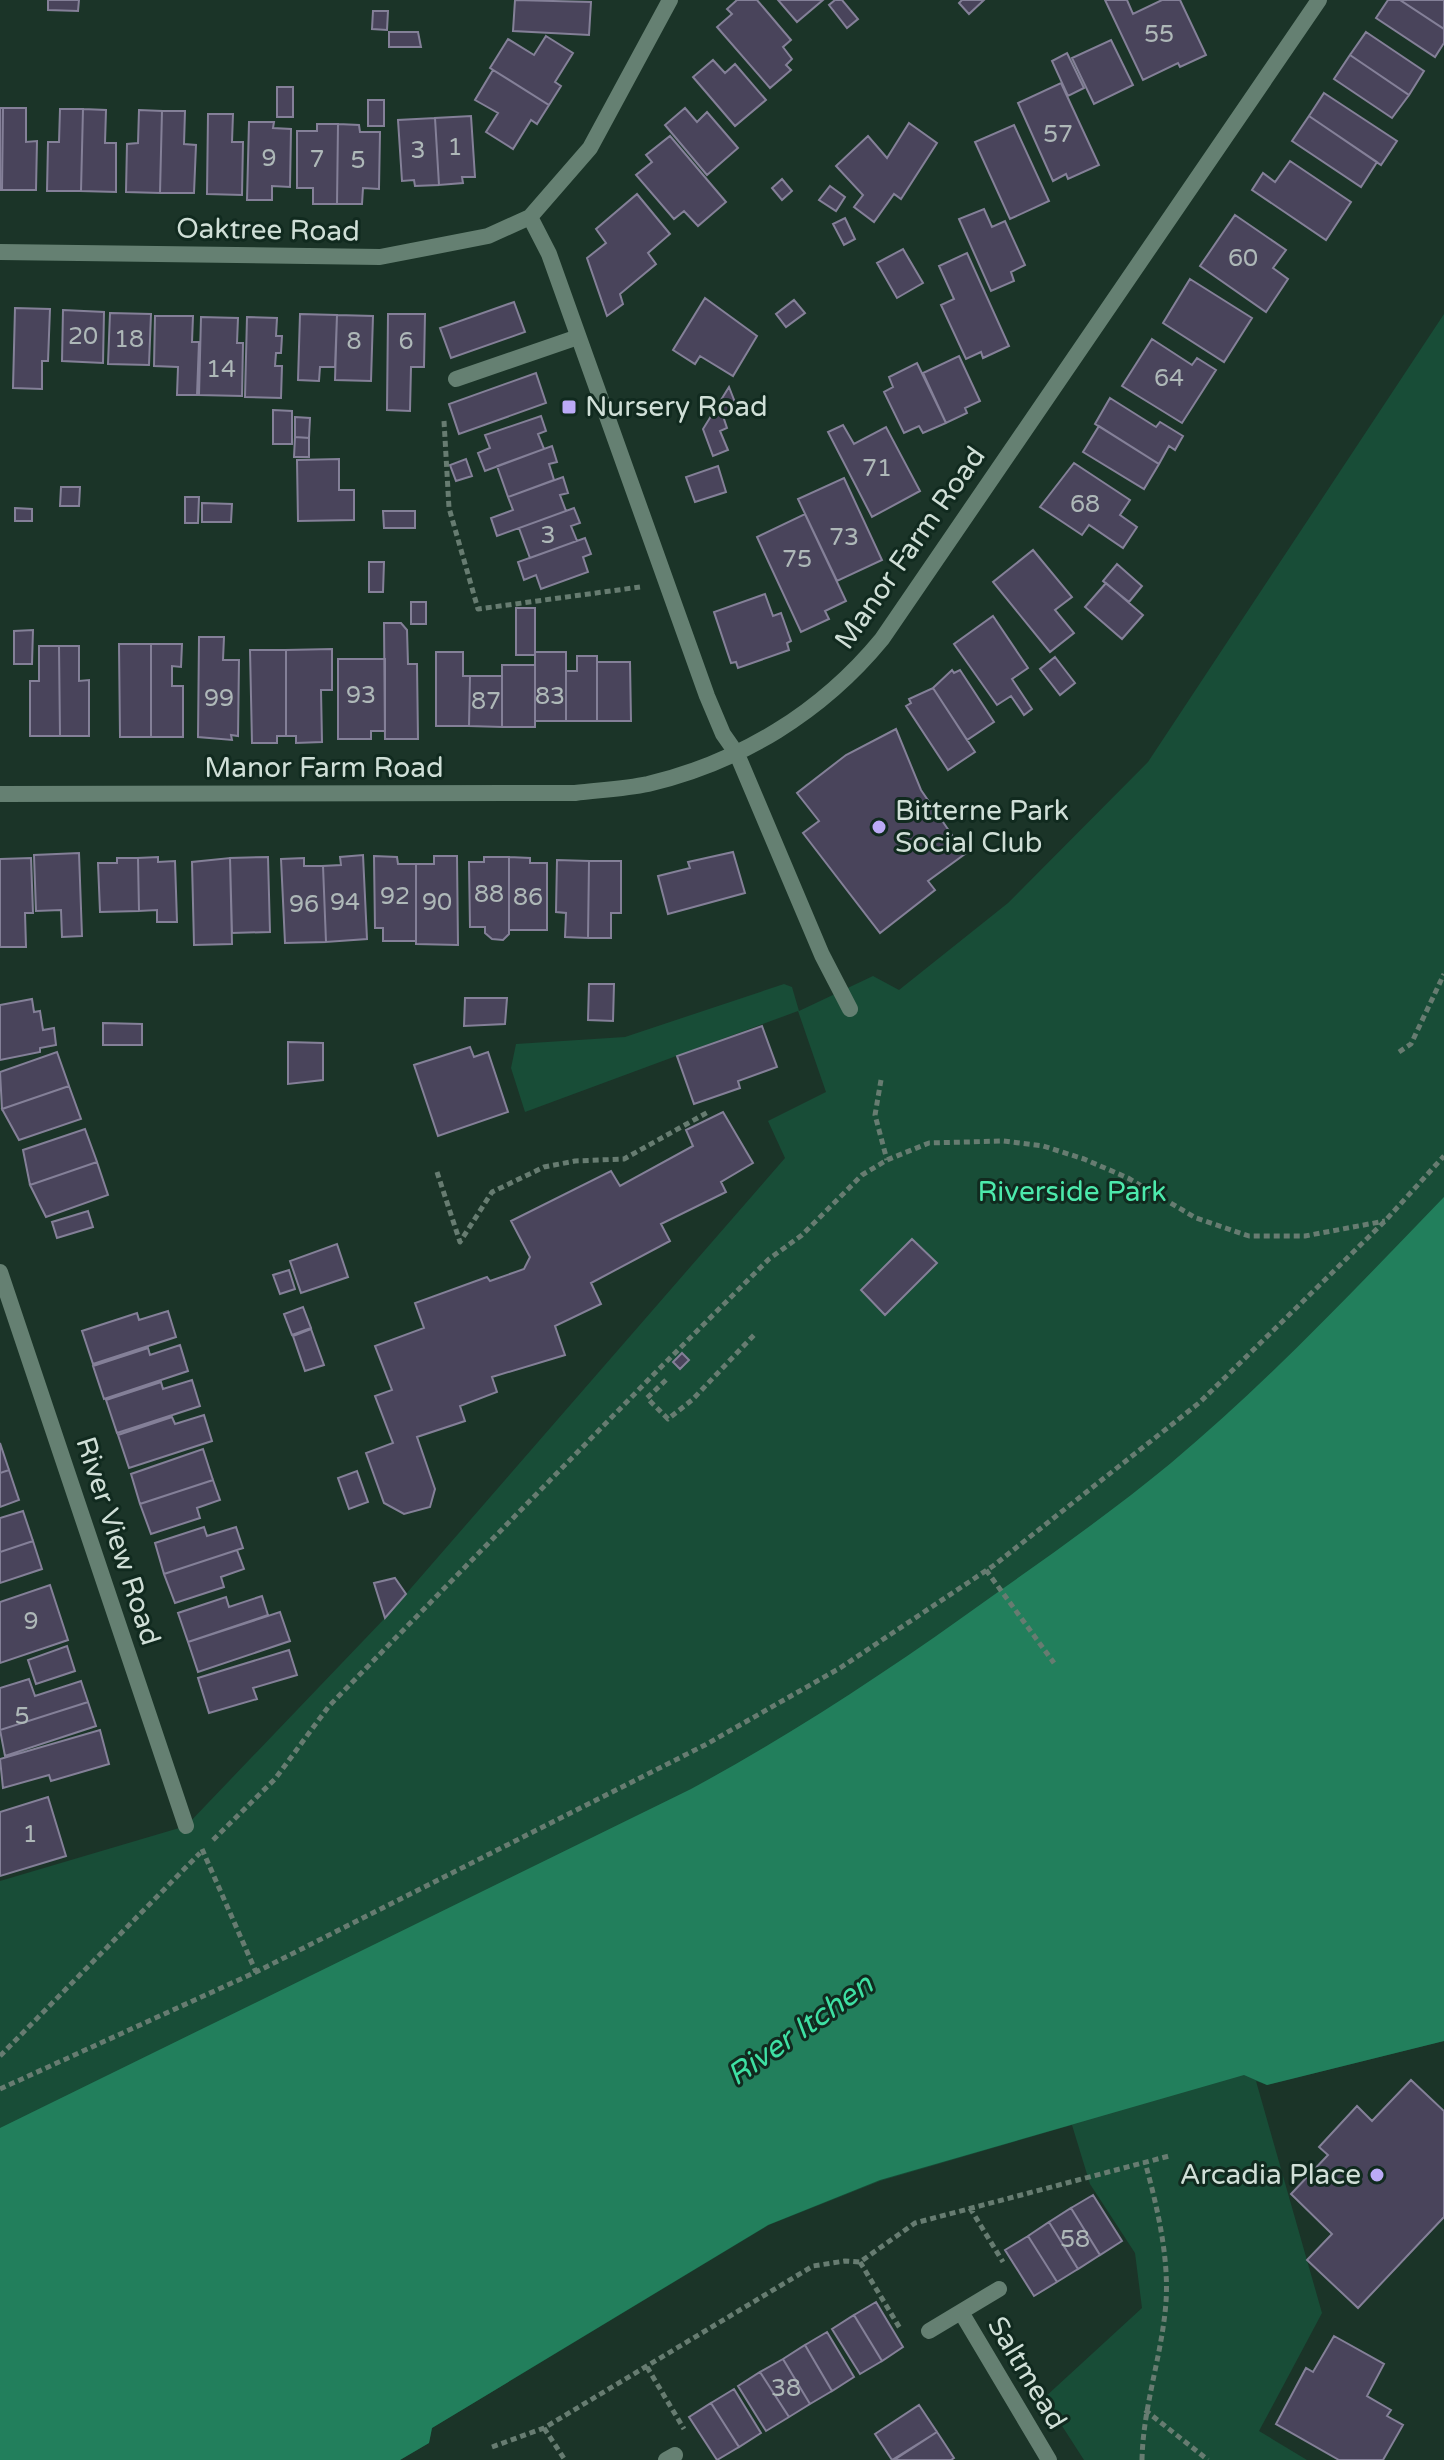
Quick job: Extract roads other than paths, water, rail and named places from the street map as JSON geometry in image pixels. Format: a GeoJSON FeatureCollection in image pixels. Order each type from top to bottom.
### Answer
{"type":"FeatureCollection","features":[{"type":"Feature","properties":{"kind":"street"},"geometry":{"type":"LineString","coordinates":[[670,0],[590,148],[530,217],[549,254],[707,696],[723,734],[737,754],[822,955],[850,1009]]}},
{"type":"Feature","properties":{"kind":"street","name":"Manor Farm Road"},"geometry":{"type":"LineString","coordinates":[[0,794],[575,793],[648,784],[737,754],[802,717],[833,693],[882,639],[1319,0]]}},
{"type":"Feature","properties":{"kind":"street","name":"Oaktree Road"},"geometry":{"type":"LineString","coordinates":[[0,252],[380,257],[488,236],[530,217]]}},
{"type":"Feature","properties":{"kind":"street"},"geometry":{"type":"LineString","coordinates":[[456,379],[578,337]]}},
{"type":"Feature","properties":{"kind":"street","name":"River View Road"},"geometry":{"type":"LineString","coordinates":[[0,1272],[186,1826]]}},
{"type":"Feature","properties":{"kind":"street","name":"Saltmead"},"geometry":{"type":"LineString","coordinates":[[929,2331],[999,2289]]}},
{"type":"Feature","properties":{"kind":"street","name":"Saltmead"},"geometry":{"type":"LineString","coordinates":[[961,2312],[1049,2460]]}},
{"type":"Feature","properties":{"kind":"water","name":"River Itchen"},"geometry":{"type":"Polygon","coordinates":[[[1444,1197],[1444,2041],[1267,2085],[1244,2075],[880,2180],[768,2225],[432,2428],[429,2443],[400,2460],[0,2460],[0,2128],[691,1789],[844,1698],[1060,1548],[1171,1463],[1277,1367],[1444,1197]]]}},
{"type":"Feature","properties":{"kind":"place","name":"Nursery Road"},"geometry":{"type":"Point","coordinates":[569,407]}},
{"type":"Feature","properties":{"kind":"place","name":"Bitterne Park Social Club"},"geometry":{"type":"Point","coordinates":[879,827]}},
{"type":"Feature","properties":{"kind":"place","name":"Arcadia Place"},"geometry":{"type":"Point","coordinates":[1377,2175]}},
{"type":"Feature","properties":{"kind":"park label","name":"Riverside Park"},"geometry":{"type":"Point","coordinates":[1072,1192]}}]}
